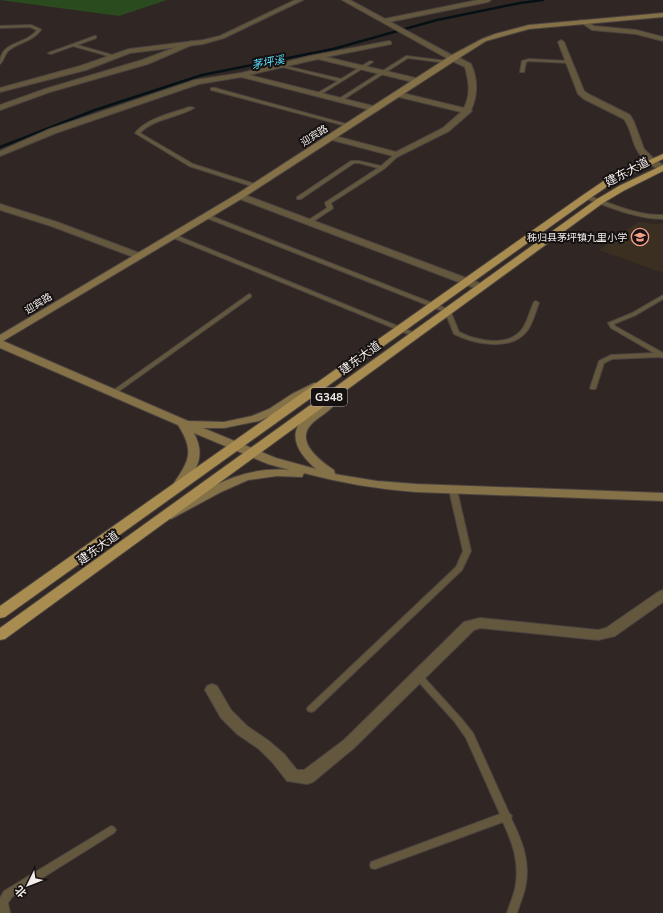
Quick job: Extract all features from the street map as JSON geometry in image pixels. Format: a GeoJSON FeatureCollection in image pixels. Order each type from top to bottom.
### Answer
{"type":"FeatureCollection","features":[{"type":"Feature","properties":{"kind":"highway","name":"建东大道"},"geometry":{"type":"LineString","coordinates":[[0,613],[586,197],[608,182],[663,156]]}},
{"type":"Feature","properties":{"kind":"highway","name":"建东大道"},"geometry":{"type":"LineString","coordinates":[[0,635],[600,201],[622,188],[663,168]]}},
{"type":"Feature","properties":{"kind":"main road","name":"迎宾路"},"geometry":{"type":"LineString","coordinates":[[0,339],[240,196],[417,81],[484,40],[512,31],[547,25],[663,15]]}},
{"type":"Feature","properties":{"kind":"main road"},"geometry":{"type":"LineString","coordinates":[[0,344],[252,453],[298,468],[340,478],[378,485],[453,490],[663,497]]}},
{"type":"Feature","properties":{"kind":"main road"},"geometry":{"type":"LineString","coordinates":[[181,422],[213,425],[246,422],[273,411],[296,396],[328,380]]}},
{"type":"Feature","properties":{"kind":"main road"},"geometry":{"type":"LineString","coordinates":[[340,478],[315,462],[305,450],[301,436],[302,430],[307,423],[326,407],[344,386]]}},
{"type":"Feature","properties":{"kind":"main road"},"geometry":{"type":"LineString","coordinates":[[177,487],[190,469],[195,452],[191,436],[181,422]]}},
{"type":"Feature","properties":{"kind":"main road"},"geometry":{"type":"LineString","coordinates":[[151,526],[193,504],[221,485],[245,476],[258,473],[286,472],[314,477],[340,478]]}},
{"type":"Feature","properties":{"kind":"street"},"geometry":{"type":"LineString","coordinates":[[0,90],[87,67],[111,56],[134,50],[213,40],[230,34],[300,0]]}},
{"type":"Feature","properties":{"kind":"street"},"geometry":{"type":"LineString","coordinates":[[331,137],[397,155],[455,123],[468,111],[474,88],[468,66],[450,60],[417,39],[344,0]]}},
{"type":"Feature","properties":{"kind":"street"},"geometry":{"type":"LineString","coordinates":[[387,23],[488,0]]}},
{"type":"Feature","properties":{"kind":"street"},"geometry":{"type":"LineString","coordinates":[[582,22],[592,28],[636,32],[663,39]]}},
{"type":"Feature","properties":{"kind":"street"},"geometry":{"type":"LineString","coordinates":[[561,42],[581,92],[587,97],[620,113],[631,122],[638,147],[650,162],[663,168]]}},
{"type":"Feature","properties":{"kind":"street"},"geometry":{"type":"LineString","coordinates":[[0,108],[72,83],[125,69],[192,43]]}},
{"type":"Feature","properties":{"kind":"street"},"geometry":{"type":"LineString","coordinates":[[0,154],[53,131],[198,82],[241,75],[317,57],[389,43]]}},
{"type":"Feature","properties":{"kind":"street"},"geometry":{"type":"LineString","coordinates":[[317,57],[417,81]]}},
{"type":"Feature","properties":{"kind":"street"},"geometry":{"type":"LineString","coordinates":[[241,75],[374,109]]}},
{"type":"Feature","properties":{"kind":"street"},"geometry":{"type":"LineString","coordinates":[[398,94],[468,111]]}},
{"type":"Feature","properties":{"kind":"street"},"geometry":{"type":"LineString","coordinates":[[240,196],[481,287]]}},
{"type":"Feature","properties":{"kind":"street"},"geometry":{"type":"LineString","coordinates":[[2,210],[59,226],[139,256]]}},
{"type":"Feature","properties":{"kind":"street"},"geometry":{"type":"LineString","coordinates":[[212,690],[226,714],[242,730],[264,745],[278,758],[293,776],[307,776],[349,744],[469,626],[480,623],[598,635],[610,632],[663,595]]}},
{"type":"Feature","properties":{"kind":"lane"},"geometry":{"type":"LineString","coordinates":[[0,27],[31,26],[39,30],[31,38],[9,48],[4,53],[0,63]]}},
{"type":"Feature","properties":{"kind":"lane"},"geometry":{"type":"LineString","coordinates":[[50,53],[95,37]]}},
{"type":"Feature","properties":{"kind":"lane"},"geometry":{"type":"LineString","coordinates":[[73,45],[111,56]]}},
{"type":"Feature","properties":{"kind":"lane"},"geometry":{"type":"LineString","coordinates":[[1,48],[9,48]]}},
{"type":"Feature","properties":{"kind":"lane"},"geometry":{"type":"LineString","coordinates":[[339,100],[407,57],[450,60]]}},
{"type":"Feature","properties":{"kind":"lane"},"geometry":{"type":"LineString","coordinates":[[522,71],[524,61],[529,60],[569,62]]}},
{"type":"Feature","properties":{"kind":"lane"},"geometry":{"type":"LineString","coordinates":[[318,95],[372,62]]}},
{"type":"Feature","properties":{"kind":"lane"},"geometry":{"type":"LineString","coordinates":[[281,66],[341,80]]}},
{"type":"Feature","properties":{"kind":"lane"},"geometry":{"type":"LineString","coordinates":[[213,89],[348,126]]}},
{"type":"Feature","properties":{"kind":"lane"},"geometry":{"type":"LineString","coordinates":[[192,108],[139,129],[137,133],[192,165],[256,186]]}},
{"type":"Feature","properties":{"kind":"lane"},"geometry":{"type":"LineString","coordinates":[[309,222],[330,208],[328,203],[382,168],[397,155]]}},
{"type":"Feature","properties":{"kind":"lane"},"geometry":{"type":"LineString","coordinates":[[299,198],[353,162],[359,162],[382,168]]}},
{"type":"Feature","properties":{"kind":"lane"},"geometry":{"type":"LineString","coordinates":[[586,197],[647,216],[663,217]]}},
{"type":"Feature","properties":{"kind":"lane"},"geometry":{"type":"LineString","coordinates":[[206,216],[448,311],[456,333],[467,339],[480,342],[494,342],[507,340],[521,335],[527,327],[536,303]]}},
{"type":"Feature","properties":{"kind":"lane"},"geometry":{"type":"LineString","coordinates":[[173,236],[415,335]]}},
{"type":"Feature","properties":{"kind":"lane"},"geometry":{"type":"LineString","coordinates":[[113,393],[249,296]]}},
{"type":"Feature","properties":{"kind":"lane"},"geometry":{"type":"LineString","coordinates":[[661,355],[613,327],[611,323],[634,314],[663,297]]}},
{"type":"Feature","properties":{"kind":"lane"},"geometry":{"type":"LineString","coordinates":[[593,388],[601,362],[612,356],[661,355]]}},
{"type":"Feature","properties":{"kind":"lane"},"geometry":{"type":"LineString","coordinates":[[311,710],[459,568],[467,551],[453,490]]}},
{"type":"Feature","properties":{"kind":"lane"},"geometry":{"type":"LineString","coordinates":[[418,676],[457,719],[470,736],[507,816],[518,844],[522,866],[521,884],[512,913]]}},
{"type":"Feature","properties":{"kind":"lane"},"geometry":{"type":"LineString","coordinates":[[375,865],[507,816]]}},
{"type":"Feature","properties":{"kind":"lane"},"geometry":{"type":"LineString","coordinates":[[5,913],[2,902],[8,894],[111,830]]}},
{"type":"Feature","properties":{"kind":"shaded area","name":"秭归县茅坪镇九里小学"},"geometry":{"type":"Polygon","coordinates":[[[638,222],[655,224],[663,223],[663,273],[599,250],[638,222]]]}},
{"type":"Feature","properties":{"kind":"green space"},"geometry":{"type":"Polygon","coordinates":[[[0,0],[167,0],[119,16],[0,0]]]}},
{"type":"Feature","properties":{"kind":"waterway","name":"茅坪溪"},"geometry":{"type":"LineString","coordinates":[[0,147],[95,110],[202,75],[333,49],[437,20],[520,3],[543,0]]}},
{"type":"Feature","properties":{"kind":"place","name":"秭归县茅坪镇九里小学"},"geometry":{"type":"Point","coordinates":[640,237]}}]}
